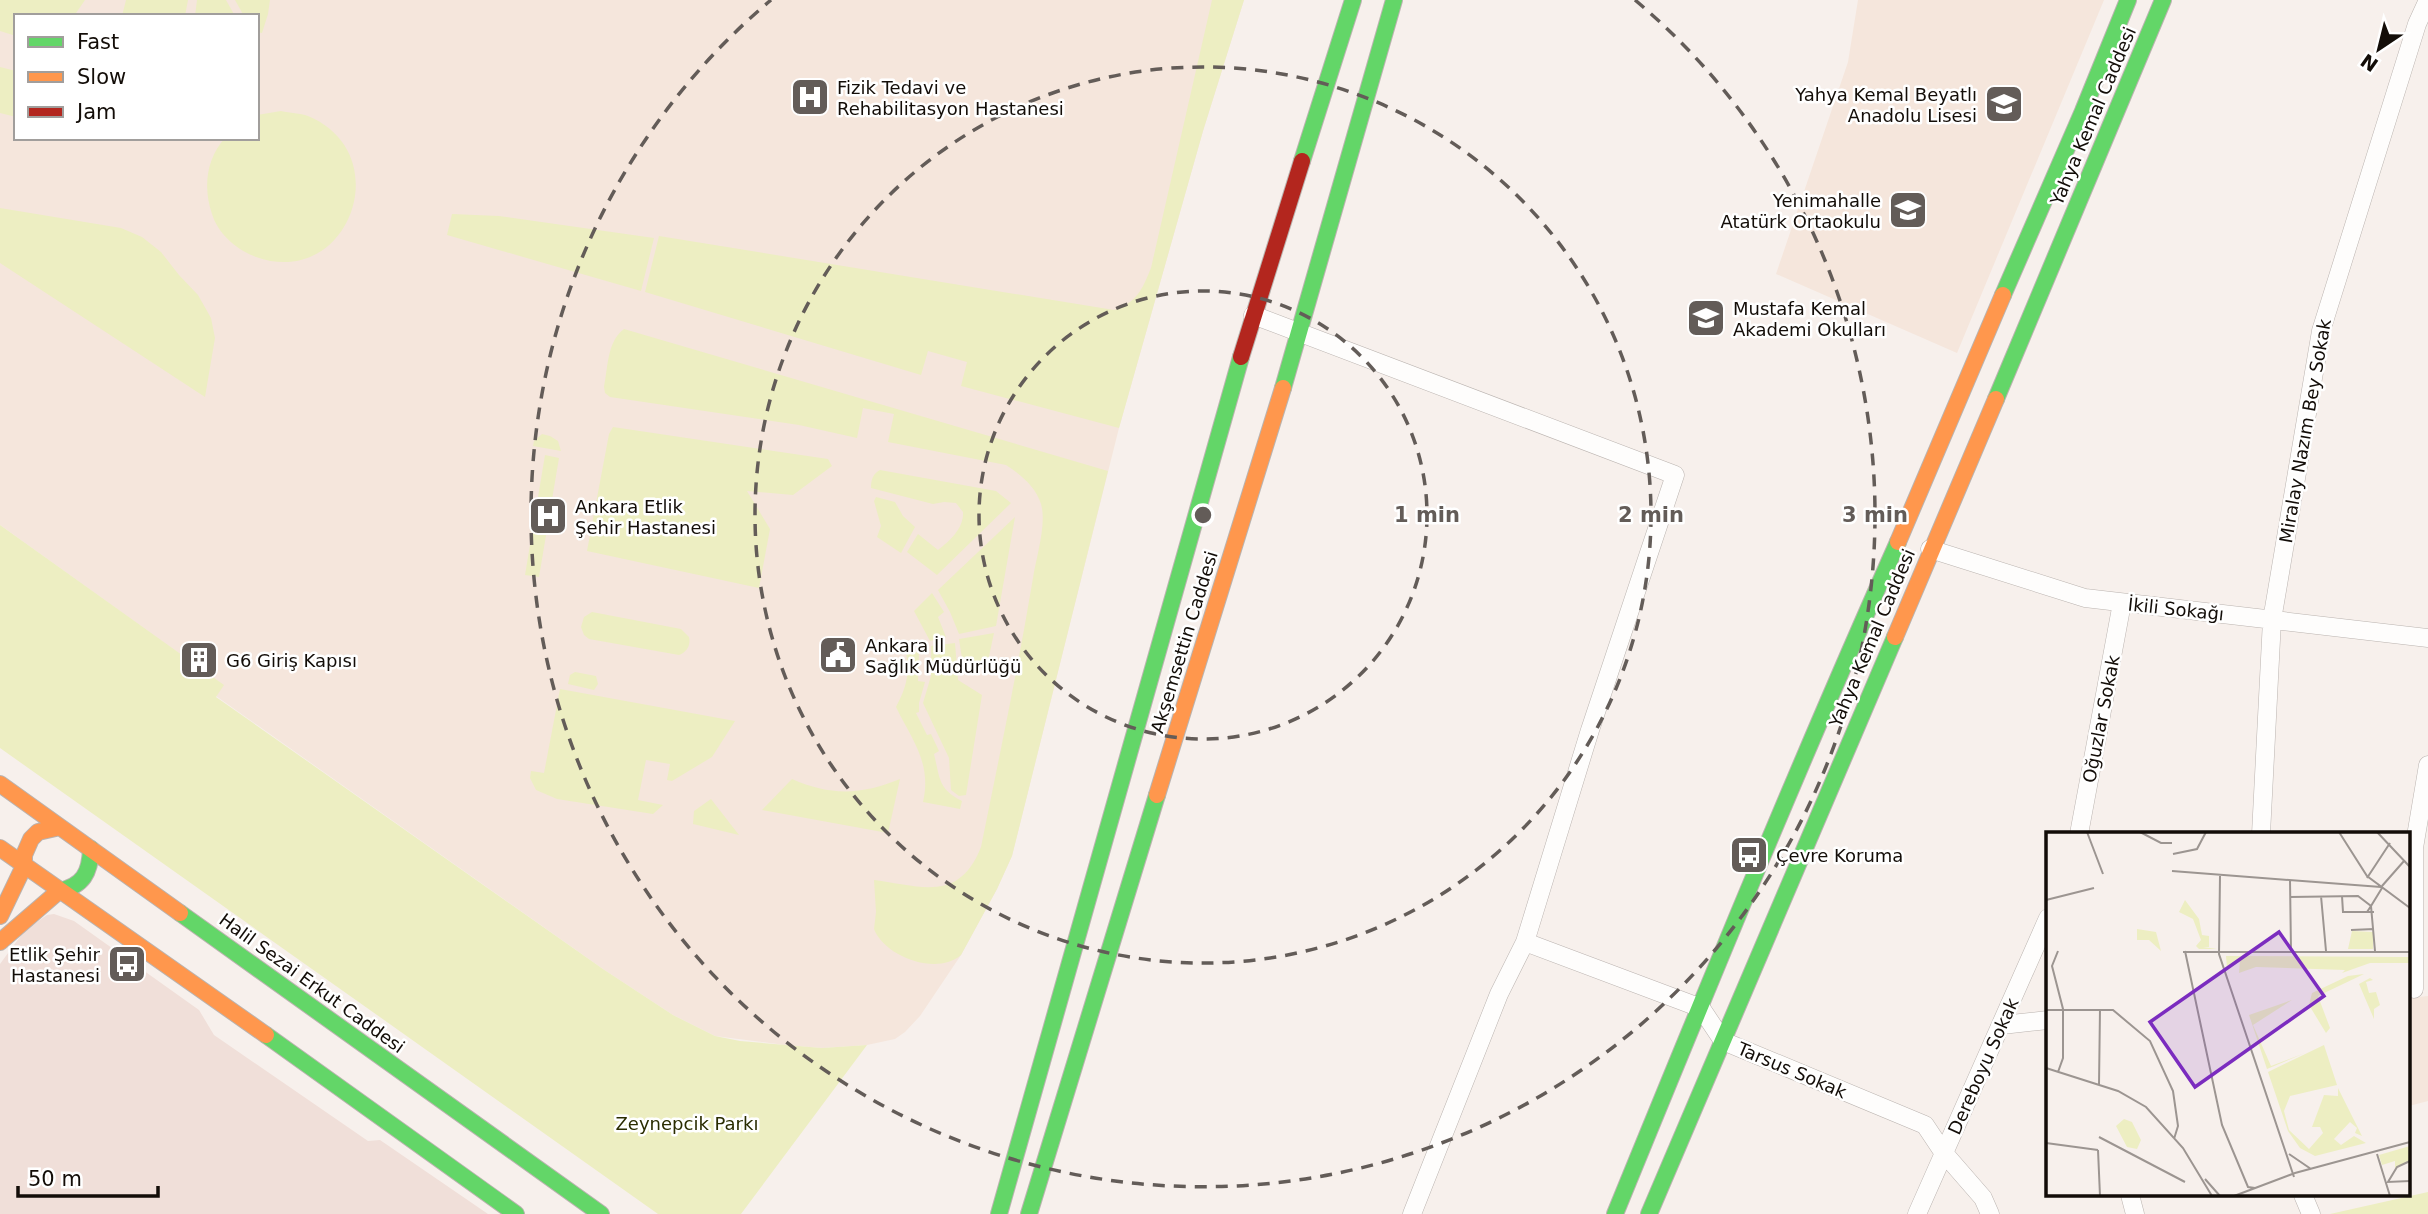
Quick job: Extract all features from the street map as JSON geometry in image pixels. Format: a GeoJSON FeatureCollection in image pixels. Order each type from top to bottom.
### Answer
{"type":"FeatureCollection","features":[{"type":"Feature","properties":{"kind":"main road","name":"Akşemsettin Caddesi"},"geometry":{"type":"LineString","coordinates":[[999,1214],[1253,315],[1353,0]]}},
{"type":"Feature","properties":{"kind":"main road","name":"Akşemsettin Caddesi"},"geometry":{"type":"LineString","coordinates":[[1029,1214],[1300,332],[1394,0]]}},
{"type":"Feature","properties":{"kind":"main road","name":"Yahya Kemal Caddesi"},"geometry":{"type":"LineString","coordinates":[[1615,1214],[1775,826],[1913,510],[2128,0]]}},
{"type":"Feature","properties":{"kind":"main road","name":"Yahya Kemal Caddesi"},"geometry":{"type":"LineString","coordinates":[[1649,1214],[2102,150],[2163,0]]}},
{"type":"Feature","properties":{"kind":"main road","name":"Halil Sezai Erkut Caddesi"},"geometry":{"type":"LineString","coordinates":[[0,784],[601,1214]]}},
{"type":"Feature","properties":{"kind":"main road"},"geometry":{"type":"LineString","coordinates":[[0,916],[24,866],[24,855],[31,839],[38,832],[60,827]]}},
{"type":"Feature","properties":{"kind":"main road"},"geometry":{"type":"LineString","coordinates":[[0,848],[516,1214]]}},
{"type":"Feature","properties":{"kind":"main road"},"geometry":{"type":"LineString","coordinates":[[0,942],[59,891],[77,887],[91,867],[91,849]]}},
{"type":"Feature","properties":{"kind":"street","name":"Miralay Nazım Bey Sokak"},"geometry":{"type":"LineString","coordinates":[[2261,832],[2273,620],[2320,331],[2417,24],[2428,0]]}},
{"type":"Feature","properties":{"kind":"street"},"geometry":{"type":"LineString","coordinates":[[1253,315],[1675,475],[1590,730],[1525,942],[1499,994],[1412,1214]]}},
{"type":"Feature","properties":{"kind":"street","name":"İkili Sokağı"},"geometry":{"type":"LineString","coordinates":[[1930,549],[2085,598],[2428,638]]}},
{"type":"Feature","properties":{"kind":"street","name":"Oğuzlar Sokak"},"geometry":{"type":"LineString","coordinates":[[2079,832],[2122,603]]}},
{"type":"Feature","properties":{"kind":"street"},"geometry":{"type":"LineString","coordinates":[[2417,989],[2414,848],[2428,765]]}},
{"type":"Feature","properties":{"kind":"street","name":"Dereboyu Sokak"},"geometry":{"type":"LineString","coordinates":[[1917,1214],[2046,923]]}},
{"type":"Feature","properties":{"kind":"street"},"geometry":{"type":"LineString","coordinates":[[1525,942],[1700,1008]]}},
{"type":"Feature","properties":{"kind":"street","name":"Tarsus Sokak"},"geometry":{"type":"LineString","coordinates":[[1700,1008],[1723,1041],[1925,1125],[1943,1152],[1983,1198],[1990,1214]]}},
{"type":"Feature","properties":{"kind":"street"},"geometry":{"type":"LineString","coordinates":[[2002,1026],[2046,1020]]}},
{"type":"Feature","properties":{"kind":"street"},"geometry":{"type":"LineString","coordinates":[[2130,1196],[2135,1214]]}},
{"type":"Feature","properties":{"kind":"street"},"geometry":{"type":"LineString","coordinates":[[2303,1196],[2311,1214]]}},
{"type":"Feature","properties":{"kind":"shaded area","name":"Ankara Etlik Şehir Hastanesi"},"geometry":{"type":"Polygon","coordinates":[[[0,0],[1244,0],[1203,131],[1119,428],[1012,856],[961,955],[920,1016],[895,1039],[867,1045],[822,1048],[785,1045],[715,1036],[673,1015],[603,969],[216,696],[223,685],[0,525],[0,0]]]}},
{"type":"Feature","properties":{"kind":"shaded area","name":"Yenimahalle Atatürk Ortaokulu"},"geometry":{"type":"Polygon","coordinates":[[[1858,0],[2104,0],[1957,353],[1776,274],[1848,62],[1858,0]]]}},
{"type":"Feature","properties":{"kind":"shaded area"},"geometry":{"type":"Polygon","coordinates":[[[54,914],[74,921],[199,1010],[214,1035],[368,1141],[380,1140],[488,1214],[0,1214],[0,964],[25,930],[47,915],[54,914]]]}},
{"type":"Feature","properties":{"kind":"shaded area"},"geometry":{"type":"Polygon","coordinates":[[[2428,996],[2428,1101],[2410,1106],[2410,998],[2428,996]]]}},
{"type":"Feature","properties":{"kind":"green space"},"geometry":{"type":"Polygon","coordinates":[[[0,0],[85,0],[75,14],[14,14],[14,35],[0,31],[0,0]]]}},
{"type":"Feature","properties":{"kind":"green space"},"geometry":{"type":"Polygon","coordinates":[[[126,0],[188,0],[185,14],[122,14],[126,0]]]}},
{"type":"Feature","properties":{"kind":"green space"},"geometry":{"type":"Polygon","coordinates":[[[197,0],[226,0],[234,14],[195,14],[197,0]]]}},
{"type":"Feature","properties":{"kind":"green space"},"geometry":{"type":"Polygon","coordinates":[[[235,0],[270,0],[262,33],[259,32],[259,14],[243,14],[235,0]]]}},
{"type":"Feature","properties":{"kind":"green space"},"geometry":{"type":"Polygon","coordinates":[[[1212,0],[1244,0],[1203,131],[1119,428],[961,386],[967,362],[928,351],[921,375],[645,292],[659,236],[1114,310],[1122,307],[1138,294],[1151,268],[1212,0]]]}},
{"type":"Feature","properties":{"kind":"green space"},"geometry":{"type":"Polygon","coordinates":[[[0,67],[14,70],[14,116],[0,113],[0,67]]]}},
{"type":"Feature","properties":{"kind":"green space"},"geometry":{"type":"Polygon","coordinates":[[[281,111],[308,116],[336,134],[351,159],[356,186],[351,213],[337,237],[316,254],[288,262],[256,257],[235,246],[215,221],[209,204],[207,184],[210,164],[224,140],[259,140],[259,115],[281,111]]]}},
{"type":"Feature","properties":{"kind":"green space"},"geometry":{"type":"Polygon","coordinates":[[[0,208],[121,228],[142,237],[161,252],[198,295],[211,318],[215,338],[205,397],[0,263],[0,208]]]}},
{"type":"Feature","properties":{"kind":"green space"},"geometry":{"type":"Polygon","coordinates":[[[452,214],[499,216],[654,238],[641,291],[447,235],[452,214]]]}},
{"type":"Feature","properties":{"kind":"green space"},"geometry":{"type":"Polygon","coordinates":[[[624,329],[1108,471],[1012,856],[961,955],[951,961],[939,964],[913,960],[889,948],[880,939],[874,929],[874,880],[923,887],[950,884],[962,877],[981,847],[1040,541],[1043,512],[1039,498],[1027,481],[1006,465],[888,442],[894,414],[863,408],[857,438],[799,425],[610,397],[605,393],[604,387],[609,355],[614,340],[624,329]]]}},
{"type":"Feature","properties":{"kind":"green space"},"geometry":{"type":"Polygon","coordinates":[[[613,427],[828,459],[832,466],[793,495],[747,491],[770,529],[759,588],[587,551],[609,434],[613,427]]]}},
{"type":"Feature","properties":{"kind":"green space"},"geometry":{"type":"Polygon","coordinates":[[[542,434],[558,441],[561,451],[533,446],[534,441],[542,434]]]}},
{"type":"Feature","properties":{"kind":"green space"},"geometry":{"type":"Polygon","coordinates":[[[545,455],[559,458],[539,577],[525,575],[545,455]]]}},
{"type":"Feature","properties":{"kind":"green space"},"geometry":{"type":"Polygon","coordinates":[[[880,470],[996,491],[1011,503],[937,575],[907,552],[918,534],[938,550],[959,529],[963,512],[956,503],[933,504],[871,488],[873,477],[880,470]]]}},
{"type":"Feature","properties":{"kind":"green space"},"geometry":{"type":"Polygon","coordinates":[[[876,497],[895,502],[903,516],[915,527],[901,553],[877,537],[881,526],[874,501],[876,497]]]}},
{"type":"Feature","properties":{"kind":"green space"},"geometry":{"type":"Polygon","coordinates":[[[1015,517],[996,626],[959,634],[938,590],[1015,517]]]}},
{"type":"Feature","properties":{"kind":"green space","name":"Zeynepcik Parkı"},"geometry":{"type":"Polygon","coordinates":[[[0,525],[224,685],[216,697],[603,969],[673,1015],[715,1036],[740,1041],[822,1048],[867,1045],[741,1214],[658,1214],[0,748],[0,525]]]}},
{"type":"Feature","properties":{"kind":"green space"},"geometry":{"type":"Polygon","coordinates":[[[932,593],[944,612],[938,617],[946,637],[930,641],[914,611],[932,593]]]}},
{"type":"Feature","properties":{"kind":"green space"},"geometry":{"type":"Polygon","coordinates":[[[592,612],[681,629],[689,637],[689,645],[679,655],[589,639],[581,627],[584,617],[592,612]]]}},
{"type":"Feature","properties":{"kind":"green space"},"geometry":{"type":"Polygon","coordinates":[[[994,633],[987,666],[963,665],[959,639],[994,633]]]}},
{"type":"Feature","properties":{"kind":"green space"},"geometry":{"type":"Polygon","coordinates":[[[955,643],[958,680],[982,695],[966,795],[959,796],[951,790],[949,758],[923,703],[931,676],[931,646],[955,643]]]}},
{"type":"Feature","properties":{"kind":"green space"},"geometry":{"type":"Polygon","coordinates":[[[919,652],[918,681],[925,682],[919,712],[916,713],[939,751],[934,754],[941,782],[948,792],[962,801],[960,809],[923,802],[923,764],[896,707],[906,681],[906,653],[919,652]]]}},
{"type":"Feature","properties":{"kind":"green space"},"geometry":{"type":"Polygon","coordinates":[[[575,672],[596,676],[598,684],[594,690],[568,684],[570,675],[575,672]]]}},
{"type":"Feature","properties":{"kind":"green space"},"geometry":{"type":"Polygon","coordinates":[[[560,689],[735,721],[712,757],[672,781],[667,780],[670,764],[646,760],[638,800],[663,805],[653,814],[557,799],[536,790],[530,778],[531,771],[544,773],[560,689]]]}},
{"type":"Feature","properties":{"kind":"green space"},"geometry":{"type":"Polygon","coordinates":[[[792,779],[833,791],[859,791],[900,779],[888,833],[762,810],[792,779]]]}},
{"type":"Feature","properties":{"kind":"green space"},"geometry":{"type":"Polygon","coordinates":[[[711,799],[739,835],[693,824],[694,811],[711,799]]]}},
{"type":"Feature","properties":{"kind":"green space"},"geometry":{"type":"Polygon","coordinates":[[[2428,1192],[2428,1214],[2330,1214],[2428,1192]]]}},
{"type":"Feature","properties":{"kind":"traffic: fast"},"geometry":{"type":"LineString","coordinates":[[1302,161],[1353,0]]}},
{"type":"Feature","properties":{"kind":"traffic: fast"},"geometry":{"type":"LineString","coordinates":[[1283,388],[1394,0]]}},
{"type":"Feature","properties":{"kind":"traffic: fast"},"geometry":{"type":"LineString","coordinates":[[2003,295],[2128,0]]}},
{"type":"Feature","properties":{"kind":"traffic: fast"},"geometry":{"type":"LineString","coordinates":[[1996,399],[2163,0]]}},
{"type":"Feature","properties":{"kind":"traffic: fast"},"geometry":{"type":"LineString","coordinates":[[999,1214],[1241,357]]}},
{"type":"Feature","properties":{"kind":"traffic: fast"},"geometry":{"type":"LineString","coordinates":[[1615,1214],[1789,793],[1898,542]]}},
{"type":"Feature","properties":{"kind":"traffic: fast"},"geometry":{"type":"LineString","coordinates":[[1649,1214],[1895,637]]}},
{"type":"Feature","properties":{"kind":"traffic: fast"},"geometry":{"type":"LineString","coordinates":[[1029,1214],[1157,795]]}},
{"type":"Feature","properties":{"kind":"traffic: fast"},"geometry":{"type":"LineString","coordinates":[[59,891],[74,886],[84,877],[91,849]]}},
{"type":"Feature","properties":{"kind":"traffic: fast"},"geometry":{"type":"LineString","coordinates":[[180,913],[601,1214]]}},
{"type":"Feature","properties":{"kind":"traffic: fast"},"geometry":{"type":"LineString","coordinates":[[266,1035],[516,1214]]}},
{"type":"Feature","properties":{"kind":"traffic: slow"},"geometry":{"type":"LineString","coordinates":[[1898,542],[2003,295]]}},
{"type":"Feature","properties":{"kind":"traffic: slow"},"geometry":{"type":"LineString","coordinates":[[1157,795],[1283,388]]}},
{"type":"Feature","properties":{"kind":"traffic: slow"},"geometry":{"type":"LineString","coordinates":[[1895,637],[1996,399]]}},
{"type":"Feature","properties":{"kind":"traffic: slow"},"geometry":{"type":"LineString","coordinates":[[0,784],[180,913]]}},
{"type":"Feature","properties":{"kind":"traffic: slow"},"geometry":{"type":"LineString","coordinates":[[0,916],[24,866],[24,855],[31,839],[38,832],[60,827]]}},
{"type":"Feature","properties":{"kind":"traffic: slow"},"geometry":{"type":"LineString","coordinates":[[0,848],[266,1035]]}},
{"type":"Feature","properties":{"kind":"traffic: slow"},"geometry":{"type":"LineString","coordinates":[[0,942],[59,891]]}},
{"type":"Feature","properties":{"kind":"traffic: jam"},"geometry":{"type":"LineString","coordinates":[[1241,357],[1302,161]]}},
{"type":"Feature","properties":{"kind":"place","name":"Fizik Tedavi ve Rehabilitasyon Hastanesi"},"geometry":{"type":"Point","coordinates":[810,97]}},
{"type":"Feature","properties":{"kind":"place","name":"Yahya Kemal Beyatlı Anadolu Lisesi"},"geometry":{"type":"Point","coordinates":[2004,104]}},
{"type":"Feature","properties":{"kind":"place","name":"Yenimahalle Atatürk Ortaokulu"},"geometry":{"type":"Point","coordinates":[1908,210]}},
{"type":"Feature","properties":{"kind":"place","name":"Mustafa Kemal Akademi Okulları"},"geometry":{"type":"Point","coordinates":[1706,318]}},
{"type":"Feature","properties":{"kind":"place","name":"Ankara Etlik Şehir Hastanesi"},"geometry":{"type":"Point","coordinates":[548,516]}},
{"type":"Feature","properties":{"kind":"place","name":"Ankara İl Sağlık Müdürlüğü"},"geometry":{"type":"Point","coordinates":[838,655]}},
{"type":"Feature","properties":{"kind":"place","name":"G6 Giriş Kapısı"},"geometry":{"type":"Point","coordinates":[199,660]}},
{"type":"Feature","properties":{"kind":"place","name":"Çevre Koruma"},"geometry":{"type":"Point","coordinates":[1749,855]}},
{"type":"Feature","properties":{"kind":"place","name":"Etlik Şehir Hastanesi"},"geometry":{"type":"Point","coordinates":[127,964]}}]}
